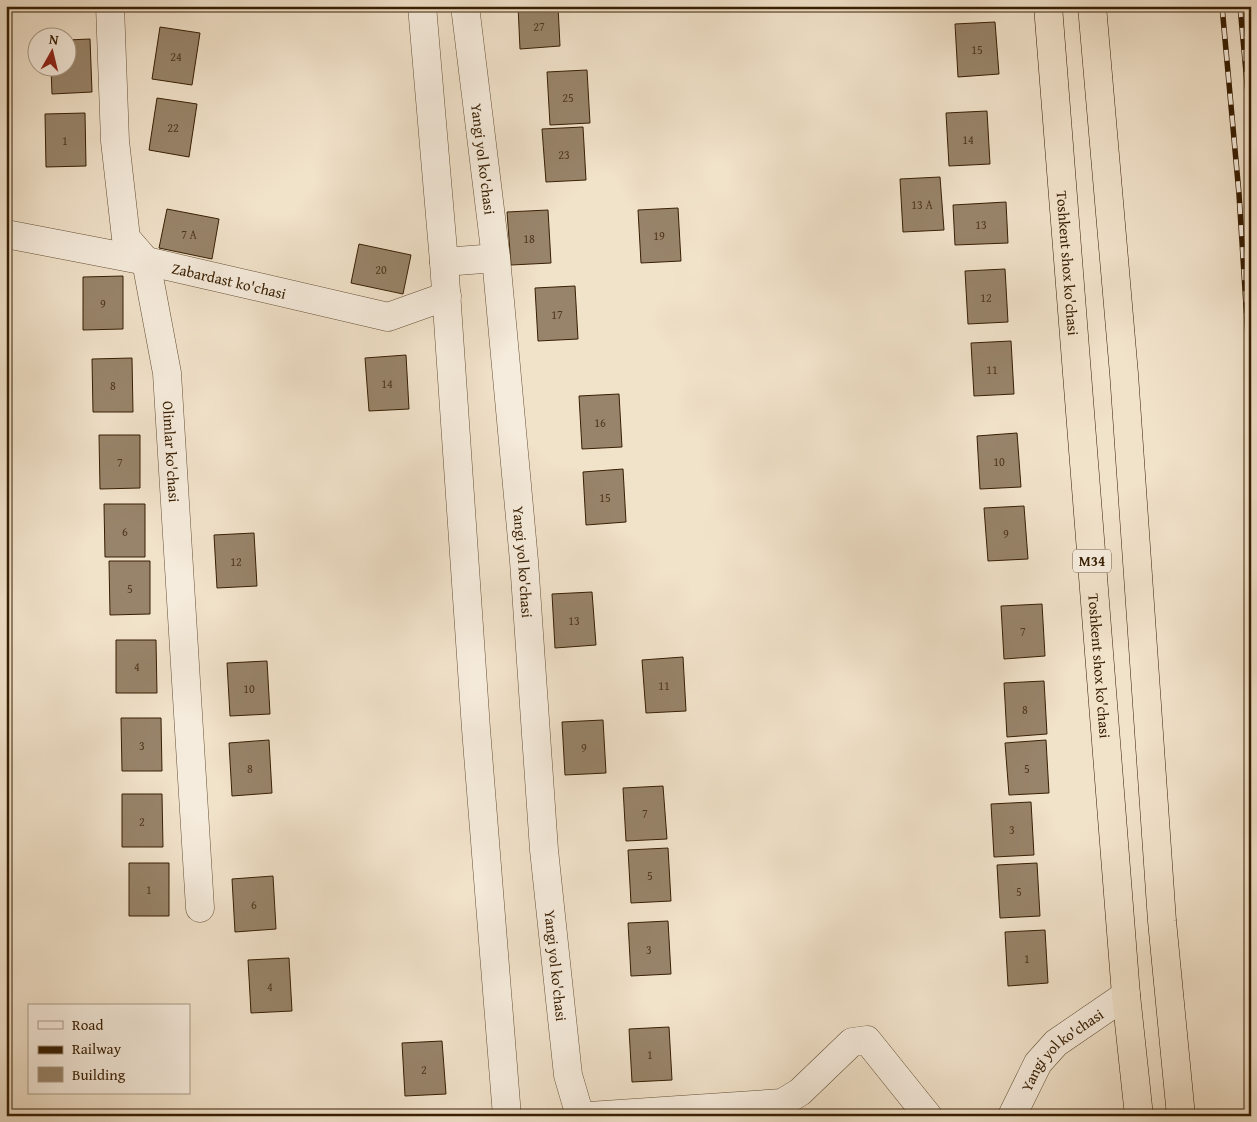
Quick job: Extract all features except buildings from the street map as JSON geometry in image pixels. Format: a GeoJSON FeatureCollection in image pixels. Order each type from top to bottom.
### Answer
{"type":"FeatureCollection","features":[{"type":"Feature","properties":{"kind":"highway","name":"Toshkent shox ko'chasi"},"geometry":{"type":"LineString","coordinates":[[1048,6],[1126,995],[1139,1116]]}},
{"type":"Feature","properties":{"kind":"highway"},"geometry":{"type":"LineString","coordinates":[[1092,6],[1124,374],[1162,921],[1180,1116]]}},
{"type":"Feature","properties":{"kind":"street"},"geometry":{"type":"LineString","coordinates":[[110,6],[115,141],[126,238],[146,261]]}},
{"type":"Feature","properties":{"kind":"street"},"geometry":{"type":"LineString","coordinates":[[422,6],[447,296],[476,729],[507,1116]]}},
{"type":"Feature","properties":{"kind":"street","name":"Yangi yol ko'chasi"},"geometry":{"type":"LineString","coordinates":[[465,6],[496,258],[524,561],[544,850],[568,1075],[580,1116]]}},
{"type":"Feature","properties":{"kind":"street","name":"Zabardast ko'chasi"},"geometry":{"type":"LineString","coordinates":[[6,234],[146,261],[388,317],[447,296]]}},
{"type":"Feature","properties":{"kind":"street"},"geometry":{"type":"LineString","coordinates":[[444,262],[496,258]]}},
{"type":"Feature","properties":{"kind":"street","name":"Olimlar ko'chasi"},"geometry":{"type":"LineString","coordinates":[[146,261],[167,373],[200,908]]}},
{"type":"Feature","properties":{"kind":"street","name":"Yangi yol ko'chasi"},"geometry":{"type":"LineString","coordinates":[[1012,1116],[1038,1062],[1056,1043],[1126,995]]}},
{"type":"Feature","properties":{"kind":"street"},"geometry":{"type":"LineString","coordinates":[[590,1116],[782,1104],[800,1092],[852,1042],[867,1040],[928,1116]]}},
{"type":"Feature","properties":{"kind":"railway"},"geometry":{"type":"LineString","coordinates":[[1222,6],[1239,194],[1251,385]]}},
{"type":"Feature","properties":{"kind":"railway"},"geometry":{"type":"LineString","coordinates":[[1240,6],[1251,127]]}}]}
